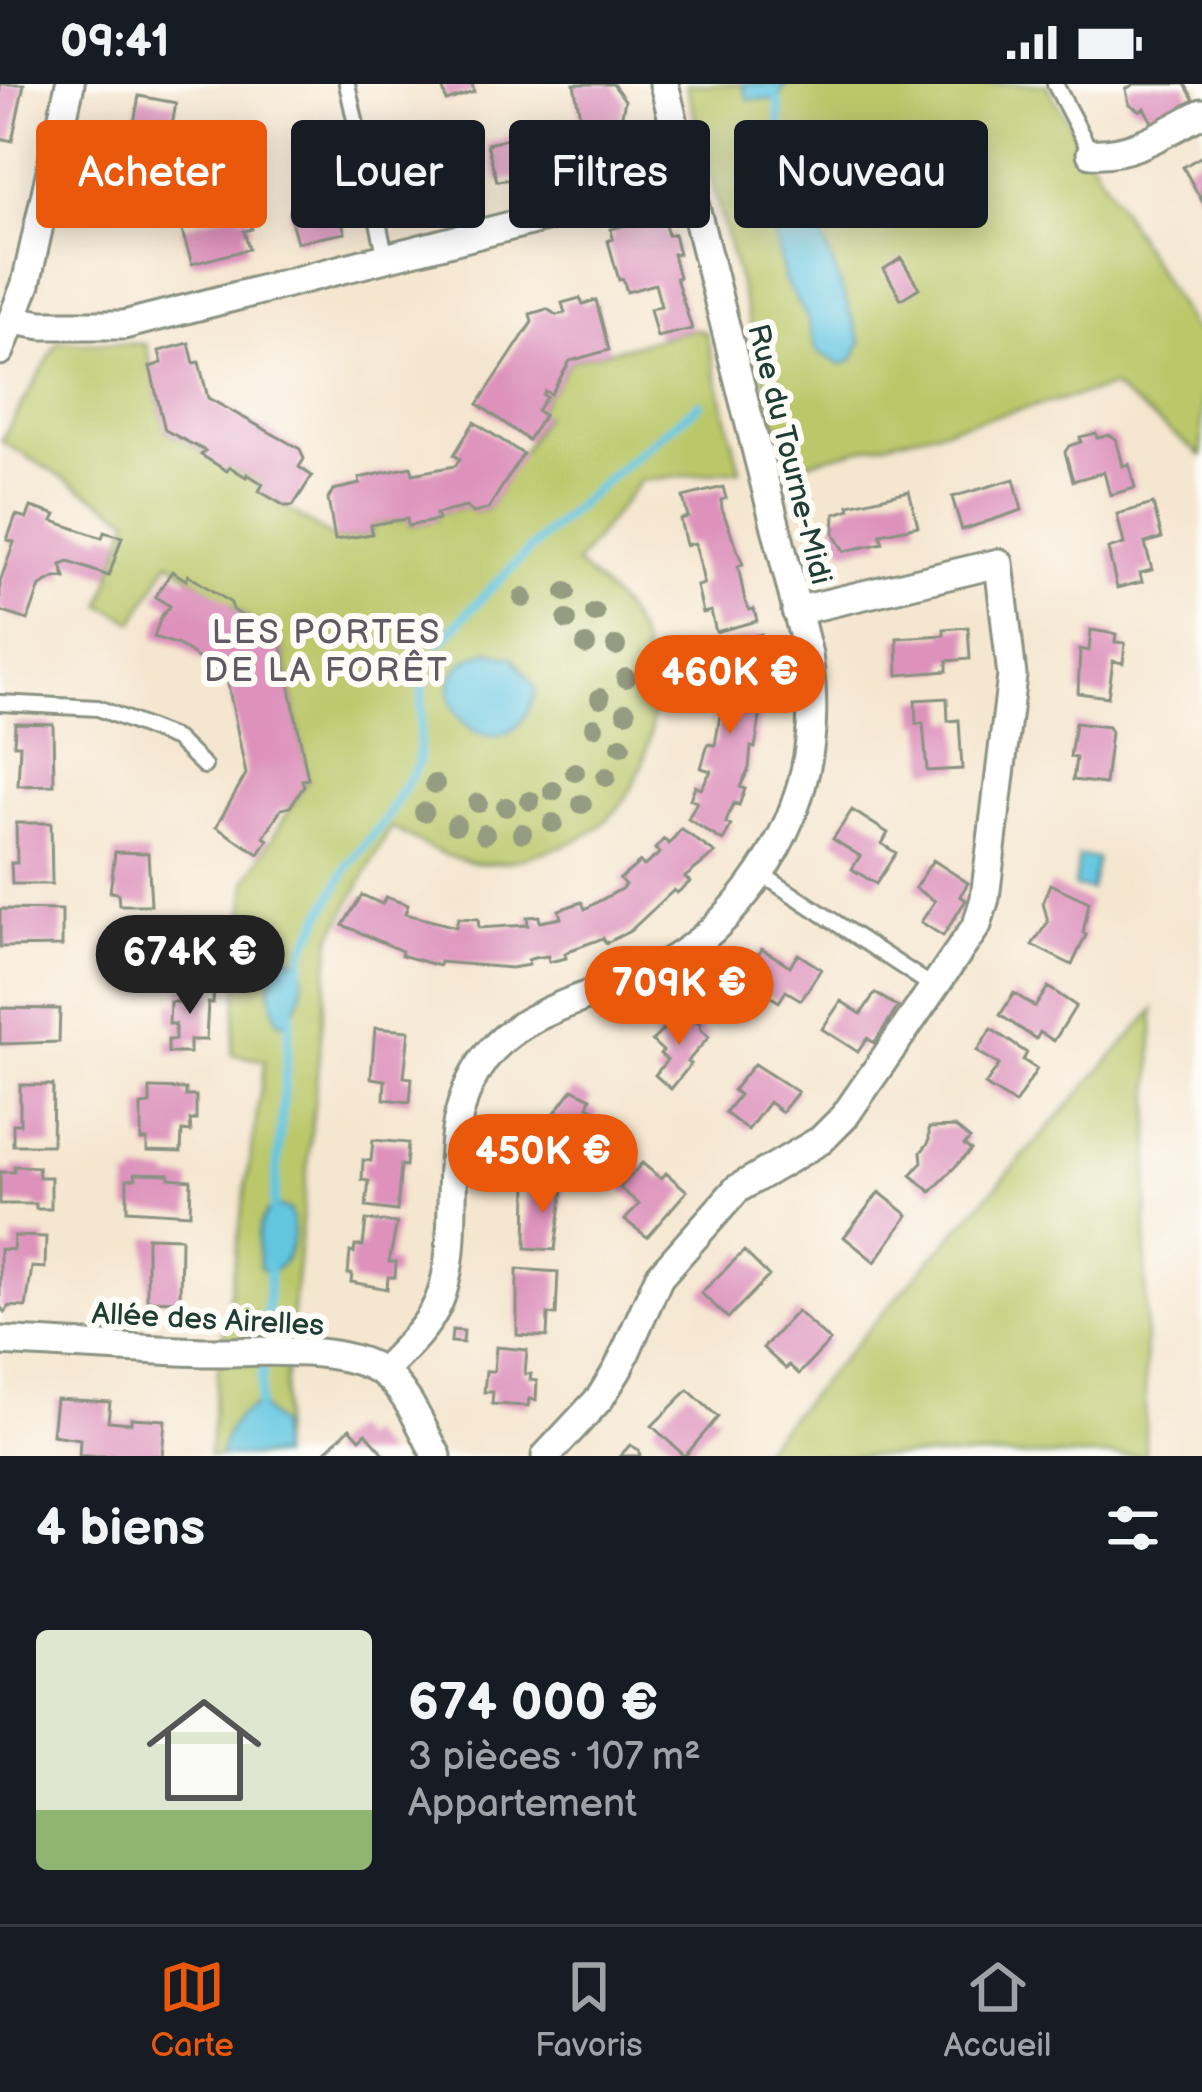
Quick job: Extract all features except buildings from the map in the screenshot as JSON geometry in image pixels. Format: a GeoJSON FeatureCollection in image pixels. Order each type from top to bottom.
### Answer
{"type":"FeatureCollection","features":[{"type":"Feature","properties":{"kind":"street"},"geometry":{"type":"LineString","coordinates":[[0,351],[26,284],[70,84]]}},
{"type":"Feature","properties":{"kind":"street","name":"Rue du Tourne-Midi"},"geometry":{"type":"LineString","coordinates":[[664,84],[672,120]]}},
{"type":"Feature","properties":{"kind":"street"},"geometry":{"type":"LineString","coordinates":[[1091,152],[1112,154],[1135,147],[1202,113]]}},
{"type":"Feature","properties":{"kind":"street"},"geometry":{"type":"LineString","coordinates":[[14,320],[42,325],[124,325],[509,226]]}},
{"type":"Feature","properties":{"kind":"street","name":"Rue du Tourne-Midi"},"geometry":{"type":"LineString","coordinates":[[382,1372],[430,1318],[441,1295],[458,1115],[480,1064],[524,1022],[654,970],[712,930],[760,873],[793,809],[811,736],[814,698],[808,654],[698,228]]}},
{"type":"Feature","properties":{"kind":"street"},"geometry":{"type":"LineString","coordinates":[[547,1456],[600,1398],[659,1277],[736,1189],[821,1140],[844,1117],[976,925],[993,850],[1012,676],[999,563],[796,611]]}},
{"type":"Feature","properties":{"kind":"street","name":"Allée des Airelles"},"geometry":{"type":"LineString","coordinates":[[0,1341],[208,1352],[290,1350],[356,1361],[382,1372]]}},
{"type":"Feature","properties":{"kind":"street"},"geometry":{"type":"LineString","coordinates":[[382,1372],[402,1395],[437,1456]]}},
{"type":"Feature","properties":{"kind":"lane"},"geometry":{"type":"LineString","coordinates":[[347,84],[386,258]]}},
{"type":"Feature","properties":{"kind":"lane"},"geometry":{"type":"LineString","coordinates":[[1055,84],[1091,152]]}},
{"type":"Feature","properties":{"kind":"lane"},"geometry":{"type":"LineString","coordinates":[[0,703],[98,708],[176,739],[204,766]]}},
{"type":"Feature","properties":{"kind":"lane"},"geometry":{"type":"LineString","coordinates":[[760,873],[935,988]]}},
{"type":"Feature","properties":{"kind":"green space"},"geometry":{"type":"Polygon","coordinates":[[[686,84],[1046,84],[1193,330],[1202,334],[1202,456],[1112,387],[788,467],[710,174],[710,120],[696,120],[686,84]]]}},
{"type":"Feature","properties":{"kind":"green space"},"geometry":{"type":"Polygon","coordinates":[[[695,329],[706,333],[740,470],[640,481],[576,564],[625,612],[647,659],[652,717],[639,774],[625,799],[583,837],[516,860],[464,861],[391,827],[331,938],[278,1456],[209,1456],[265,1061],[232,1054],[247,880],[308,779],[282,642],[169,561],[134,622],[102,605],[130,518],[1,441],[58,342],[146,344],[165,430],[263,484],[260,491],[336,540],[372,534],[371,525],[407,519],[409,526],[466,507],[474,513],[488,509],[544,416],[537,411],[545,391],[551,393],[570,361],[695,329]]]}},
{"type":"Feature","properties":{"kind":"green space"},"geometry":{"type":"Polygon","coordinates":[[[1154,1010],[1145,1456],[755,1456],[1154,1010]]]}},
{"type":"Feature","properties":{"kind":"water"},"geometry":{"type":"Polygon","coordinates":[[[742,84],[786,84],[778,100],[748,99],[742,84]]]}},
{"type":"Feature","properties":{"kind":"water"},"geometry":{"type":"Polygon","coordinates":[[[819,228],[861,342],[853,360],[841,365],[817,351],[807,317],[785,282],[774,231],[819,228]]]}},
{"type":"Feature","properties":{"kind":"water"},"geometry":{"type":"Polygon","coordinates":[[[490,651],[514,658],[536,689],[521,721],[502,735],[481,734],[463,722],[452,705],[450,684],[461,665],[490,651]]]}},
{"type":"Feature","properties":{"kind":"water"},"geometry":{"type":"Polygon","coordinates":[[[1079,856],[1097,859],[1091,890],[1074,887],[1079,856]]]}},
{"type":"Feature","properties":{"kind":"water"},"geometry":{"type":"Polygon","coordinates":[[[283,953],[301,964],[303,980],[298,1003],[283,1023],[277,1020],[270,985],[283,953]]]}},
{"type":"Feature","properties":{"kind":"water"},"geometry":{"type":"Polygon","coordinates":[[[274,1205],[289,1210],[293,1237],[283,1262],[269,1273],[260,1268],[258,1234],[274,1205]]]}},
{"type":"Feature","properties":{"kind":"water"},"geometry":{"type":"Polygon","coordinates":[[[259,1405],[278,1425],[279,1456],[219,1456],[232,1424],[259,1405]]]}},
{"type":"Feature","properties":{"kind":"waterway"},"geometry":{"type":"LineString","coordinates":[[778,100],[780,120]]}},
{"type":"Feature","properties":{"kind":"waterway"},"geometry":{"type":"LineString","coordinates":[[440,643],[564,517],[700,404]]}},
{"type":"Feature","properties":{"kind":"waterway"},"geometry":{"type":"LineString","coordinates":[[299,971],[304,949],[348,866],[385,820],[418,764],[424,668]]}},
{"type":"Feature","properties":{"kind":"waterway"},"geometry":{"type":"LineString","coordinates":[[273,1215],[291,1011]]}},
{"type":"Feature","properties":{"kind":"waterway"},"geometry":{"type":"LineString","coordinates":[[266,1325],[270,1262]]}},
{"type":"Feature","properties":{"kind":"waterway"},"geometry":{"type":"LineString","coordinates":[[259,1405],[263,1370]]}},
{"type":"Feature","properties":{"kind":"district","name":"LES PORTES DE LA FORÊT"},"geometry":{"type":"Point","coordinates":[327,650]}}]}
